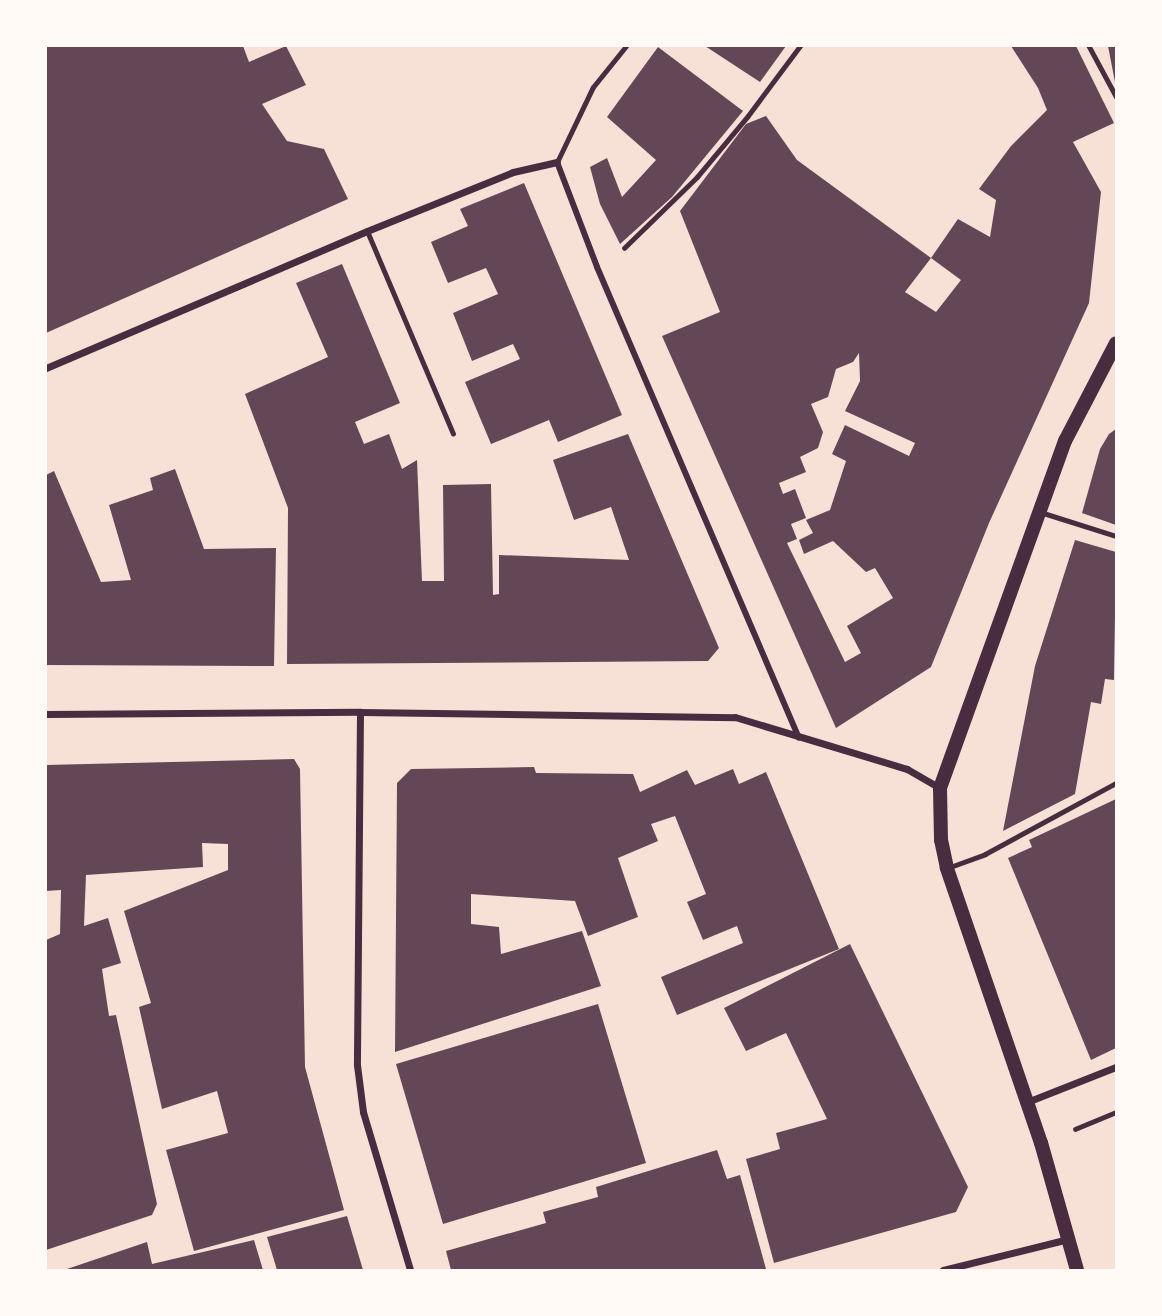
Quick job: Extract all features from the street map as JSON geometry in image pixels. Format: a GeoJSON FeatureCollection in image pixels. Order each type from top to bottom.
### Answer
{"type":"FeatureCollection","features":[{"type":"Feature","properties":{"kind":"main road"},"geometry":{"type":"LineString","coordinates":[[1077,1270],[1041,1143],[947,868],[941,840],[940,788],[1065,441],[1116,343]]}},
{"type":"Feature","properties":{"kind":"street"},"geometry":{"type":"LineString","coordinates":[[46,368],[513,172],[557,162],[597,267],[799,738]]}},
{"type":"Feature","properties":{"kind":"street"},"geometry":{"type":"LineString","coordinates":[[360,712],[357,1065],[363,1112],[410,1270]]}},
{"type":"Feature","properties":{"kind":"street"},"geometry":{"type":"LineString","coordinates":[[46,714],[360,712],[735,717],[907,769],[940,788]]}},
{"type":"Feature","properties":{"kind":"street"},"geometry":{"type":"LineString","coordinates":[[1027,1102],[1116,1067]]}},
{"type":"Feature","properties":{"kind":"street"},"geometry":{"type":"LineString","coordinates":[[943,1270],[1069,1239]]}},
{"type":"Feature","properties":{"kind":"lane"},"geometry":{"type":"LineString","coordinates":[[557,162],[593,87],[626,46]]}},
{"type":"Feature","properties":{"kind":"lane"},"geometry":{"type":"LineString","coordinates":[[367,231],[453,434]]}},
{"type":"Feature","properties":{"kind":"lane"},"geometry":{"type":"LineString","coordinates":[[1040,512],[1116,536]]}},
{"type":"Feature","properties":{"kind":"lane"},"geometry":{"type":"LineString","coordinates":[[947,868],[985,854],[1116,783]]}},
{"type":"Feature","properties":{"kind":"path"},"geometry":{"type":"LineString","coordinates":[[597,267],[624,249],[668,209],[747,117],[800,46]]}},
{"type":"Feature","properties":{"kind":"path"},"geometry":{"type":"LineString","coordinates":[[1089,46],[1116,96]]}},
{"type":"Feature","properties":{"kind":"path"},"geometry":{"type":"LineString","coordinates":[[1041,1143],[1116,1112]]}},
{"type":"Feature","properties":{"kind":"building"},"geometry":{"type":"Polygon","coordinates":[[[46,46],[243,46],[249,62],[286,46],[306,85],[262,104],[287,141],[324,149],[348,199],[46,333],[46,46]]]}},
{"type":"Feature","properties":{"kind":"building"},"geometry":{"type":"Polygon","coordinates":[[[705,46],[786,46],[760,82],[705,46]]]}},
{"type":"Feature","properties":{"kind":"building"},"geometry":{"type":"Polygon","coordinates":[[[1011,46],[1076,46],[1114,123],[1073,142],[1101,192],[1089,303],[989,523],[931,667],[836,728],[662,336],[720,312],[680,211],[746,124],[766,116],[797,160],[931,258],[958,219],[990,237],[996,200],[979,189],[1011,146],[1047,110],[1038,88],[1011,46]],[[931,258],[905,292],[936,312],[961,280],[931,258]],[[859,353],[853,362],[836,369],[828,397],[811,404],[823,432],[818,448],[800,457],[806,472],[779,483],[783,494],[795,489],[806,518],[791,524],[797,539],[787,543],[845,662],[861,653],[847,626],[893,598],[875,568],[866,572],[833,541],[804,554],[799,540],[813,533],[806,520],[830,510],[846,461],[832,454],[845,425],[909,456],[915,443],[845,411],[860,381],[859,353]]]}},
{"type":"Feature","properties":{"kind":"building"},"geometry":{"type":"Polygon","coordinates":[[[1108,46],[1116,46],[1116,82],[1115,82],[1108,46]]]}},
{"type":"Feature","properties":{"kind":"building"},"geometry":{"type":"Polygon","coordinates":[[[658,47],[743,111],[672,197],[620,244],[600,204],[590,167],[607,158],[622,197],[656,160],[607,117],[658,47]]]}},
{"type":"Feature","properties":{"kind":"building"},"geometry":{"type":"Polygon","coordinates":[[[524,183],[622,415],[558,442],[549,420],[491,444],[465,382],[520,359],[513,344],[472,361],[453,313],[498,294],[486,268],[448,283],[431,242],[468,226],[460,209],[524,183]]]}},
{"type":"Feature","properties":{"kind":"building"},"geometry":{"type":"Polygon","coordinates":[[[342,264],[400,403],[355,422],[364,444],[389,434],[402,469],[417,460],[422,581],[444,581],[443,485],[491,484],[493,595],[499,594],[499,555],[629,560],[611,507],[574,520],[553,460],[628,434],[719,648],[708,661],[287,664],[288,508],[245,394],[328,357],[296,283],[342,264]]]}},
{"type":"Feature","properties":{"kind":"building"},"geometry":{"type":"Polygon","coordinates":[[[1116,429],[1116,525],[1082,513],[1100,449],[1109,434],[1116,429]]]}},
{"type":"Feature","properties":{"kind":"building"},"geometry":{"type":"Polygon","coordinates":[[[175,469],[204,549],[276,548],[274,666],[46,665],[46,475],[54,471],[101,582],[131,580],[109,505],[153,490],[150,478],[175,469]]]}},
{"type":"Feature","properties":{"kind":"building"},"geometry":{"type":"Polygon","coordinates":[[[1075,540],[1116,552],[1114,680],[1105,679],[1101,704],[1091,702],[1075,794],[1003,831],[1035,666],[1075,540]]]}},
{"type":"Feature","properties":{"kind":"building"},"geometry":{"type":"Polygon","coordinates":[[[294,759],[300,769],[305,1067],[344,1210],[194,1251],[166,1150],[228,1133],[217,1091],[162,1109],[139,1007],[151,1003],[124,911],[228,870],[228,844],[202,843],[203,867],[86,875],[84,926],[108,918],[121,963],[102,969],[109,1016],[116,1015],[157,1204],[152,1215],[46,1250],[46,940],[60,934],[61,890],[46,891],[46,765],[294,759]]]}},
{"type":"Feature","properties":{"kind":"building"},"geometry":{"type":"Polygon","coordinates":[[[534,767],[536,773],[633,774],[640,792],[687,770],[695,785],[733,769],[739,784],[766,772],[839,949],[677,1015],[661,977],[743,943],[737,926],[703,940],[687,902],[706,894],[675,816],[651,824],[658,841],[618,858],[638,917],[588,936],[575,901],[471,894],[471,924],[499,927],[501,954],[582,931],[601,986],[395,1052],[397,783],[411,769],[534,767]]]}},
{"type":"Feature","properties":{"kind":"building"},"geometry":{"type":"Polygon","coordinates":[[[1116,799],[1116,1048],[1091,1060],[1008,858],[1032,847],[1029,840],[1116,799]]]}},
{"type":"Feature","properties":{"kind":"building"},"geometry":{"type":"Polygon","coordinates":[[[850,944],[968,1187],[956,1212],[774,1263],[746,1159],[780,1149],[776,1133],[827,1119],[786,1033],[746,1051],[724,1008],[850,944]]]}},
{"type":"Feature","properties":{"kind":"building"},"geometry":{"type":"Polygon","coordinates":[[[598,1004],[646,1163],[443,1224],[396,1064],[598,1004]]]}},
{"type":"Feature","properties":{"kind":"building"},"geometry":{"type":"Polygon","coordinates":[[[717,1150],[727,1179],[740,1175],[766,1269],[451,1270],[446,1251],[546,1223],[543,1212],[598,1197],[596,1187],[717,1150]]]}},
{"type":"Feature","properties":{"kind":"building"},"geometry":{"type":"Polygon","coordinates":[[[347,1216],[363,1270],[277,1270],[267,1237],[347,1216]]]}},
{"type":"Feature","properties":{"kind":"building"},"geometry":{"type":"Polygon","coordinates":[[[254,1240],[263,1270],[64,1270],[147,1242],[152,1264],[254,1240]]]}}]}
